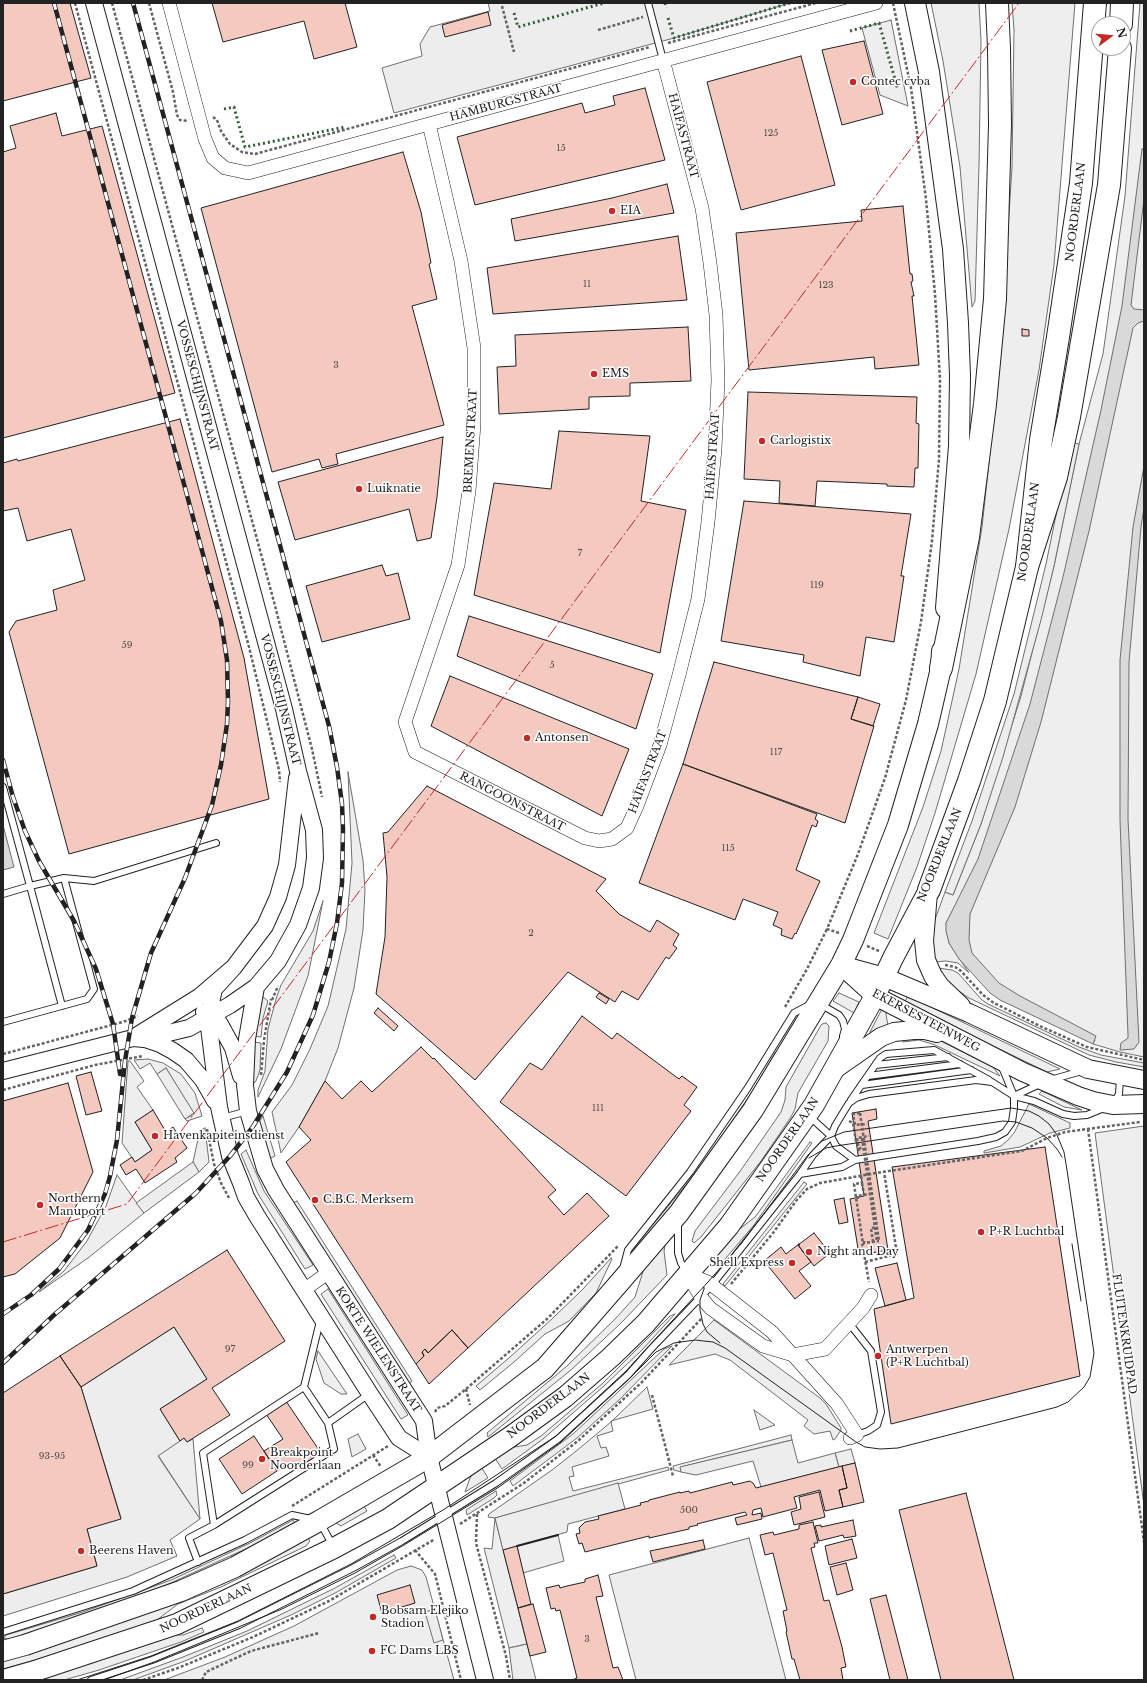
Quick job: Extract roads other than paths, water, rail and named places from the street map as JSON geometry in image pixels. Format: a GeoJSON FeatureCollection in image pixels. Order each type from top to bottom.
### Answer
{"type":"FeatureCollection","features":[{"type":"Feature","properties":{"kind":"highway"},"geometry":{"type":"LineString","coordinates":[[941,668],[968,537],[985,404],[995,299],[1000,124],[997,3]]}},
{"type":"Feature","properties":{"kind":"highway","name":"NOORDERLAAN"},"geometry":{"type":"LineString","coordinates":[[928,890],[969,781],[994,701],[1027,567],[1041,440],[1081,183],[1095,3]]}},
{"type":"Feature","properties":{"kind":"highway"},"geometry":{"type":"LineString","coordinates":[[1121,16],[1122,3]]}},
{"type":"Feature","properties":{"kind":"highway"},"geometry":{"type":"LineString","coordinates":[[1027,567],[1056,477],[1069,417],[1109,185],[1119,56]]}},
{"type":"Feature","properties":{"kind":"main road"},"geometry":{"type":"LineString","coordinates":[[3,1651],[25,1645],[181,1591],[235,1567],[319,1521],[429,1457],[544,1368],[620,1282],[678,1213],[753,1110],[841,965],[853,940],[898,825],[928,724],[941,668],[959,446],[960,376],[958,323],[951,234],[929,72],[915,3]]}},
{"type":"Feature","properties":{"kind":"main road"},"geometry":{"type":"LineString","coordinates":[[928,890],[924,941],[928,967],[940,986],[969,1013]]}},
{"type":"Feature","properties":{"kind":"main road","name":"NOORDERLAAN"},"geometry":{"type":"LineString","coordinates":[[4,1680],[177,1624],[334,1548],[388,1519],[510,1437],[565,1397],[611,1357],[646,1323],[729,1226],[807,1114],[835,1069],[875,996],[928,890]]}},
{"type":"Feature","properties":{"kind":"main road","name":"EKERSESTEENWEG"},"geometry":{"type":"LineString","coordinates":[[841,965],[884,977],[969,1013],[1088,1069],[1144,1080]]}},
{"type":"Feature","properties":{"kind":"main road","name":"EKERSESTEENWEG"},"geometry":{"type":"LineString","coordinates":[[841,965],[875,996],[954,1038],[1046,1082],[1093,1102],[1113,1105],[1144,1104]]}},
{"type":"Feature","properties":{"kind":"main road"},"geometry":{"type":"LineString","coordinates":[[835,1069],[880,1037],[894,1032],[925,1030],[954,1038]]}},
{"type":"Feature","properties":{"kind":"street","name":"VOSSESCHIJNSTRAAT"},"geometry":{"type":"LineString","coordinates":[[3,1072],[189,1028],[230,1005],[256,987],[278,961],[298,925],[310,888],[315,858],[314,830],[298,771],[278,686],[94,3]]}},
{"type":"Feature","properties":{"kind":"street","name":"HAMBURGSTRAAT"},"geometry":{"type":"LineString","coordinates":[[169,3],[192,84],[205,139],[213,158],[225,168],[248,173],[876,3]]}},
{"type":"Feature","properties":{"kind":"street","name":"HAÏFASTRAAT"},"geometry":{"type":"LineString","coordinates":[[612,839],[627,828],[660,745],[677,682],[698,599],[708,522],[715,449],[718,380],[716,315],[704,216],[663,60]]}},
{"type":"Feature","properties":{"kind":"street","name":"BREMENSTRAAT"},"geometry":{"type":"LineString","coordinates":[[415,752],[404,722],[458,565],[469,491],[474,424],[474,348],[461,261],[429,124]]}},
{"type":"Feature","properties":{"kind":"street","name":"RANGOONSTRAAT"},"geometry":{"type":"LineString","coordinates":[[415,752],[585,838],[599,841],[612,839]]}},
{"type":"Feature","properties":{"kind":"street","name":"VOSSESCHIJNSTRAAT"},"geometry":{"type":"LineString","coordinates":[[138,1039],[199,997],[234,967],[265,926],[278,897],[288,865],[298,771]]}},
{"type":"Feature","properties":{"kind":"street"},"geometry":{"type":"LineString","coordinates":[[234,967],[214,990],[210,1015],[210,1045],[221,1113],[230,1156],[246,1197],[399,1438],[429,1457]]}},
{"type":"Feature","properties":{"kind":"street","name":"KORTE WIELENSTRAAT"},"geometry":{"type":"LineString","coordinates":[[256,987],[247,1039],[245,1085],[248,1111],[260,1152],[270,1178],[424,1421],[429,1457],[485,1680]]}},
{"type":"Feature","properties":{"kind":"street"},"geometry":{"type":"LineString","coordinates":[[180,1009],[199,1010],[210,1015]]}},
{"type":"Feature","properties":{"kind":"street","name":"KORTE WIELENSTRAAT"},"geometry":{"type":"LineString","coordinates":[[210,1015],[221,1026],[233,1048],[245,1085]]}},
{"type":"Feature","properties":{"kind":"street"},"geometry":{"type":"LineString","coordinates":[[138,1039],[160,1044],[186,1060],[203,1080],[221,1113]]}},
{"type":"Feature","properties":{"kind":"street"},"geometry":{"type":"LineString","coordinates":[[304,1290],[329,1272]]}},
{"type":"Feature","properties":{"kind":"street"},"geometry":{"type":"LineString","coordinates":[[688,1274],[708,1282],[772,1332],[837,1404],[853,1436]]}},
{"type":"Feature","properties":{"kind":"street"},"geometry":{"type":"LineString","coordinates":[[688,1274],[701,1297],[710,1308],[763,1346],[793,1355],[825,1349],[863,1308],[871,1295]]}},
{"type":"Feature","properties":{"kind":"lane"},"geometry":{"type":"LineString","coordinates":[[648,3],[663,60]]}},
{"type":"Feature","properties":{"kind":"lane"},"geometry":{"type":"LineString","coordinates":[[3,787],[62,1006]]}},
{"type":"Feature","properties":{"kind":"lane"},"geometry":{"type":"LineString","coordinates":[[3,894],[64,878],[94,881],[216,843]]}},
{"type":"Feature","properties":{"kind":"lane"},"geometry":{"type":"LineString","coordinates":[[3,1022],[88,999],[94,989],[64,878]]}},
{"type":"Feature","properties":{"kind":"lane"},"geometry":{"type":"LineString","coordinates":[[620,1282],[628,1250],[690,1172],[747,1089],[794,1013],[811,1004],[819,1003],[839,1015],[843,1020],[845,1029],[835,1069]]}},
{"type":"Feature","properties":{"kind":"lane"},"geometry":{"type":"LineString","coordinates":[[91,1680],[152,1660],[239,1624],[366,1562],[496,1482],[558,1439],[628,1375],[712,1285],[800,1174],[813,1155],[831,1136],[835,1126],[849,1103],[880,1058],[886,1054],[934,1050],[948,1056],[1014,1096],[1034,1101],[1063,1114],[1074,1116],[1086,1116],[1113,1105],[1119,1094],[1120,1076]]}},
{"type":"Feature","properties":{"kind":"lane"},"geometry":{"type":"LineString","coordinates":[[876,1065],[948,1056]]}},
{"type":"Feature","properties":{"kind":"lane"},"geometry":{"type":"LineString","coordinates":[[800,1174],[842,1167],[855,1160],[978,1141],[996,1137],[1005,1132],[1012,1122],[1014,1096],[997,1058]]}},
{"type":"Feature","properties":{"kind":"lane"},"geometry":{"type":"LineString","coordinates":[[868,1076],[960,1064]]}},
{"type":"Feature","properties":{"kind":"lane"},"geometry":{"type":"LineString","coordinates":[[1014,1096],[1046,1082],[1088,1069]]}},
{"type":"Feature","properties":{"kind":"lane"},"geometry":{"type":"LineString","coordinates":[[862,1085],[971,1070]]}},
{"type":"Feature","properties":{"kind":"lane"},"geometry":{"type":"LineString","coordinates":[[849,1103],[856,1098],[869,1094],[976,1080],[992,1082]]}},
{"type":"Feature","properties":{"kind":"lane"},"geometry":{"type":"LineString","coordinates":[[221,1113],[248,1111]]}},
{"type":"Feature","properties":{"kind":"lane"},"geometry":{"type":"LineString","coordinates":[[807,1114],[831,1136],[836,1146],[855,1160]]}},
{"type":"Feature","properties":{"kind":"lane"},"geometry":{"type":"LineString","coordinates":[[678,1213],[678,1253],[681,1263],[688,1274]]}},
{"type":"Feature","properties":{"kind":"lane"},"geometry":{"type":"LineString","coordinates":[[214,1525],[203,1453],[304,1387],[321,1317]]}},
{"type":"Feature","properties":{"kind":"lane"},"geometry":{"type":"LineString","coordinates":[[850,1323],[871,1351],[880,1412],[877,1425],[868,1431],[853,1436]]}},
{"type":"Feature","properties":{"kind":"lane"},"geometry":{"type":"LineString","coordinates":[[198,1562],[189,1538],[214,1525],[334,1449],[328,1423],[304,1387]]}},
{"type":"Feature","properties":{"kind":"lane"},"geometry":{"type":"LineString","coordinates":[[328,1423],[370,1394]]}},
{"type":"Feature","properties":{"kind":"lane"},"geometry":{"type":"LineString","coordinates":[[3,1632],[132,1590],[245,1540],[292,1515],[319,1521],[334,1548]]}},
{"type":"Feature","properties":{"kind":"tram line"},"geometry":{"type":"LineString","coordinates":[[77,1680],[151,1656],[238,1621],[351,1564],[443,1510],[556,1436],[626,1371],[708,1282],[741,1244],[808,1155],[822,1141],[844,1132],[1011,1108],[1029,1111],[1039,1116],[1049,1124],[1057,1135],[1064,1152],[1094,1353],[1090,1377],[1084,1387],[1068,1402],[1057,1407],[898,1448],[880,1449],[865,1447],[725,1348],[713,1342],[695,1340],[674,1343],[656,1352],[561,1442],[499,1487],[404,1545],[355,1573],[282,1609],[154,1662],[104,1680]]}},
{"type":"Feature","properties":{"kind":"tram line"},"geometry":{"type":"LineString","coordinates":[[809,1158],[826,1148],[836,1146],[1003,1121],[1016,1122],[1032,1128],[1047,1138],[1062,1157]]}},
{"type":"Feature","properties":{"kind":"tram line"},"geometry":{"type":"LineString","coordinates":[[1072,1244],[1081,1301]]}},
{"type":"Feature","properties":{"kind":"tram line"},"geometry":{"type":"LineString","coordinates":[[704,1289],[700,1300],[700,1310],[703,1324],[707,1332],[720,1343]]}},
{"type":"Feature","properties":{"kind":"railway"},"geometry":{"type":"LineString","coordinates":[[3,1314],[31,1295],[59,1269],[88,1230],[105,1194],[117,1140],[125,1061],[132,1018],[151,953],[185,878],[212,805],[221,765],[227,724],[228,702],[227,660],[221,621],[54,3]]}},
{"type":"Feature","properties":{"kind":"railway"},"geometry":{"type":"LineString","coordinates":[[3,1363],[54,1315],[196,1193],[230,1156],[252,1128],[287,1072],[313,1015],[329,962],[337,923],[342,883],[342,804],[329,726],[133,3]]}},
{"type":"Feature","properties":{"kind":"railway"},"geometry":{"type":"LineString","coordinates":[[3,760],[13,797],[25,831],[39,861],[74,921],[96,969],[113,1024],[120,1074]]}},
{"type":"Feature","properties":{"kind":"place","name":"Contec cvba"},"geometry":{"type":"Point","coordinates":[853,82]}},
{"type":"Feature","properties":{"kind":"place","name":"EIA"},"geometry":{"type":"Point","coordinates":[612,211]}},
{"type":"Feature","properties":{"kind":"place","name":"EMS"},"geometry":{"type":"Point","coordinates":[594,374]}},
{"type":"Feature","properties":{"kind":"place","name":"Carlogistix"},"geometry":{"type":"Point","coordinates":[762,441]}},
{"type":"Feature","properties":{"kind":"place","name":"Luiknatie"},"geometry":{"type":"Point","coordinates":[359,489]}},
{"type":"Feature","properties":{"kind":"place","name":"Antonsen"},"geometry":{"type":"Point","coordinates":[527,738]}},
{"type":"Feature","properties":{"kind":"place","name":"Havenkapiteinsdienst"},"geometry":{"type":"Point","coordinates":[155,1136]}},
{"type":"Feature","properties":{"kind":"place","name":"C.B.C. Merksem"},"geometry":{"type":"Point","coordinates":[315,1200]}},
{"type":"Feature","properties":{"kind":"place","name":"Northern Manuport"},"geometry":{"type":"Point","coordinates":[40,1205]}},
{"type":"Feature","properties":{"kind":"place","name":"P+R Luchtbal"},"geometry":{"type":"Point","coordinates":[981,1232]}},
{"type":"Feature","properties":{"kind":"place","name":"Night and Day"},"geometry":{"type":"Point","coordinates":[809,1252]}},
{"type":"Feature","properties":{"kind":"place","name":"Shell Express"},"geometry":{"type":"Point","coordinates":[792,1263]}},
{"type":"Feature","properties":{"kind":"place","name":"Antwerpen (P+R Luchtbal)"},"geometry":{"type":"Point","coordinates":[878,1356]}},
{"type":"Feature","properties":{"kind":"place","name":"Breakpoint Noorderlaan"},"geometry":{"type":"Point","coordinates":[262,1459]}},
{"type":"Feature","properties":{"kind":"place","name":"Beerens Haven"},"geometry":{"type":"Point","coordinates":[81,1551]}},
{"type":"Feature","properties":{"kind":"place","name":"Bobsam Elejiko Stadion"},"geometry":{"type":"Point","coordinates":[373,1617]}},
{"type":"Feature","properties":{"kind":"place","name":"FC Dams LBS"},"geometry":{"type":"Point","coordinates":[372,1651]}}]}
